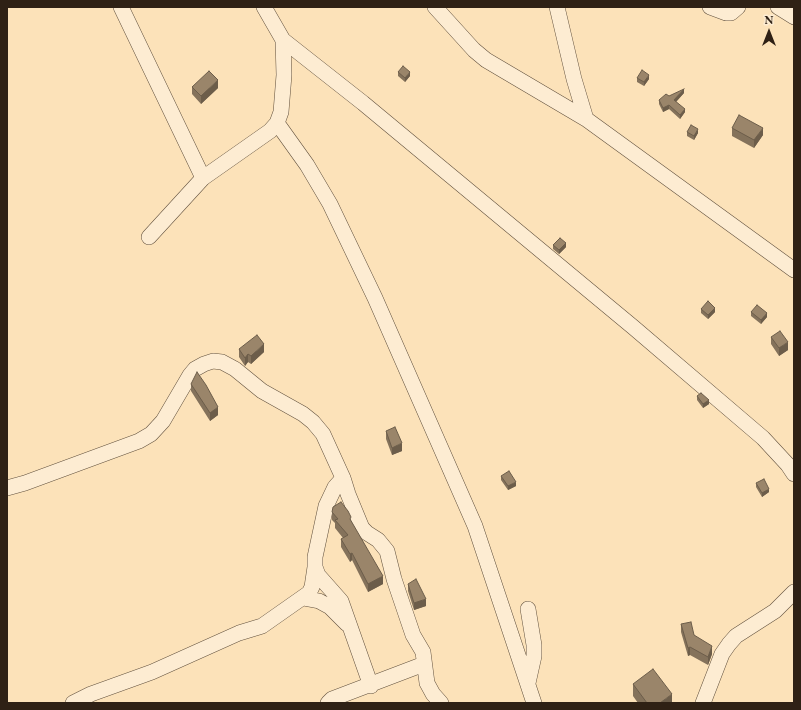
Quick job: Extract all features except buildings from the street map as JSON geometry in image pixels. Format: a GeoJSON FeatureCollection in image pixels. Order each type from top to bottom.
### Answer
{"type":"FeatureCollection","features":[{"type":"Feature","properties":{"kind":"street"},"geometry":{"type":"LineString","coordinates":[[121,7],[203,178]]}},
{"type":"Feature","properties":{"kind":"street"},"geometry":{"type":"LineString","coordinates":[[264,7],[284,40],[369,108],[633,327],[763,438],[788,465],[794,474]]}},
{"type":"Feature","properties":{"kind":"street"},"geometry":{"type":"LineString","coordinates":[[435,7],[474,50],[486,60],[586,119],[794,270]]}},
{"type":"Feature","properties":{"kind":"street"},"geometry":{"type":"LineString","coordinates":[[557,7],[574,79],[586,119]]}},
{"type":"Feature","properties":{"kind":"street"},"geometry":{"type":"LineString","coordinates":[[710,7],[726,13],[732,13],[738,7]]}},
{"type":"Feature","properties":{"kind":"street"},"geometry":{"type":"LineString","coordinates":[[778,7],[794,17]]}},
{"type":"Feature","properties":{"kind":"street"},"geometry":{"type":"LineString","coordinates":[[149,237],[203,178],[270,131],[278,123],[281,112],[284,82],[284,40]]}},
{"type":"Feature","properties":{"kind":"street"},"geometry":{"type":"LineString","coordinates":[[278,123],[307,165],[330,204],[378,305],[474,526],[534,703]]}},
{"type":"Feature","properties":{"kind":"street"},"geometry":{"type":"LineString","coordinates":[[7,488],[25,483],[139,441],[151,434],[163,420],[195,369],[204,364],[222,362],[235,369],[262,391],[303,414],[313,422],[323,434],[343,478],[362,528],[378,540],[387,551],[394,579],[414,635],[423,652],[427,683],[433,694],[441,703]]}},
{"type":"Feature","properties":{"kind":"street"},"geometry":{"type":"LineString","coordinates":[[73,703],[91,694],[152,672],[239,634],[262,626],[309,593],[312,587],[315,557],[326,506],[335,487],[343,478]]}},
{"type":"Feature","properties":{"kind":"street"},"geometry":{"type":"LineString","coordinates":[[315,567],[318,575],[341,602],[371,686]]}},
{"type":"Feature","properties":{"kind":"street"},"geometry":{"type":"LineString","coordinates":[[703,703],[722,654],[729,644],[736,636],[775,611],[794,592]]}},
{"type":"Feature","properties":{"kind":"street"},"geometry":{"type":"LineString","coordinates":[[303,598],[319,602],[330,607],[350,627]]}},
{"type":"Feature","properties":{"kind":"street"},"geometry":{"type":"LineString","coordinates":[[528,609],[534,645],[534,656],[528,683]]}},
{"type":"Feature","properties":{"kind":"street"},"geometry":{"type":"LineString","coordinates":[[328,703],[332,699],[371,686],[424,664]]}}]}
